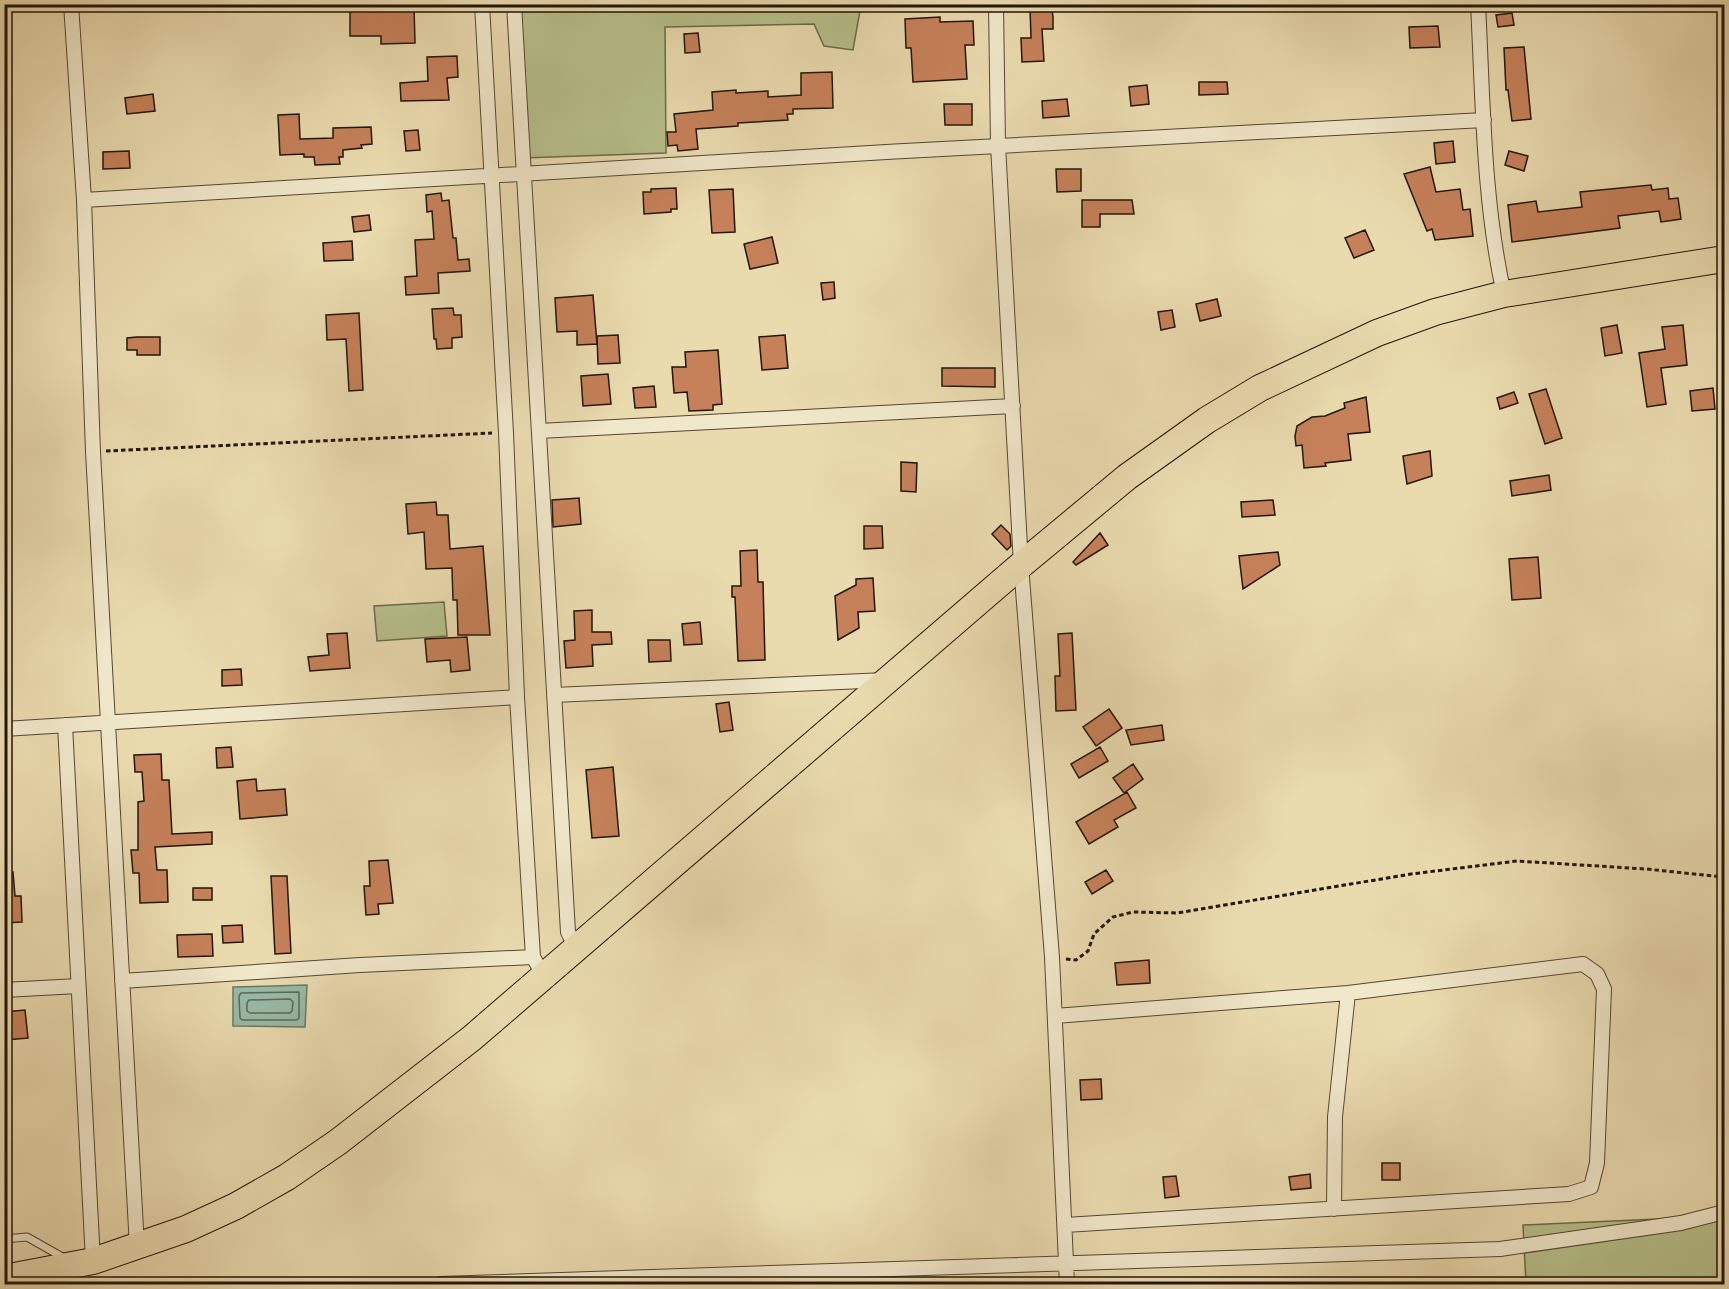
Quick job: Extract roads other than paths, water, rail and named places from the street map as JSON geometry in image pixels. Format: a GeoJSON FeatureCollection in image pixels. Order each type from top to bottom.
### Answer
{"type":"FeatureCollection","features":[{"type":"Feature","properties":{"kind":"highway"},"geometry":{"type":"LineString","coordinates":[[4,1278],[85,1263],[186,1229],[236,1206],[287,1177],[338,1142],[463,1045],[538,966],[576,948],[1021,565],[1127,477],[1207,420],[1260,388],[1377,333],[1435,312],[1504,294],[1725,259]]}},
{"type":"Feature","properties":{"kind":"street"},"geometry":{"type":"LineString","coordinates":[[71,4],[84,200],[93,452],[137,1247]]}},
{"type":"Feature","properties":{"kind":"street"},"geometry":{"type":"LineString","coordinates":[[122,981],[360,965],[538,966],[517,697],[506,433],[482,4]]}},
{"type":"Feature","properties":{"kind":"street"},"geometry":{"type":"LineString","coordinates":[[514,4],[568,932],[576,948]]}},
{"type":"Feature","properties":{"kind":"street"},"geometry":{"type":"LineString","coordinates":[[996,4],[998,145],[1012,406],[1021,565],[1052,957],[1067,1284]]}},
{"type":"Feature","properties":{"kind":"street"},"geometry":{"type":"LineString","coordinates":[[1478,4],[1484,120],[1495,254],[1504,294]]}},
{"type":"Feature","properties":{"kind":"street"},"geometry":{"type":"LineString","coordinates":[[84,200],[524,172],[1484,120]]}},
{"type":"Feature","properties":{"kind":"street"},"geometry":{"type":"LineString","coordinates":[[539,431],[1012,406]]}},
{"type":"Feature","properties":{"kind":"street"},"geometry":{"type":"LineString","coordinates":[[554,695],[888,680]]}},
{"type":"Feature","properties":{"kind":"street"},"geometry":{"type":"LineString","coordinates":[[4,729],[517,697]]}},
{"type":"Feature","properties":{"kind":"street"},"geometry":{"type":"LineString","coordinates":[[65,725],[78,986],[85,1263]]}},
{"type":"Feature","properties":{"kind":"street"},"geometry":{"type":"LineString","coordinates":[[1055,1016],[1348,993],[1583,964],[1597,974],[1604,989],[1597,1163],[1591,1187],[1569,1194],[1065,1225]]}},
{"type":"Feature","properties":{"kind":"street"},"geometry":{"type":"LineString","coordinates":[[4,990],[78,986]]}},
{"type":"Feature","properties":{"kind":"street"},"geometry":{"type":"LineString","coordinates":[[1334,1209],[1335,1117],[1348,993]]}},
{"type":"Feature","properties":{"kind":"street"},"geometry":{"type":"LineString","coordinates":[[440,1284],[1500,1249],[1681,1224],[1725,1212]]}},
{"type":"Feature","properties":{"kind":"lane"},"geometry":{"type":"LineString","coordinates":[[4,1239],[27,1237],[85,1263]]}},
{"type":"Feature","properties":{"kind":"water"},"geometry":{"type":"Polygon","coordinates":[[[307,985],[305,1027],[233,1026],[233,987],[307,985]]]}}]}
